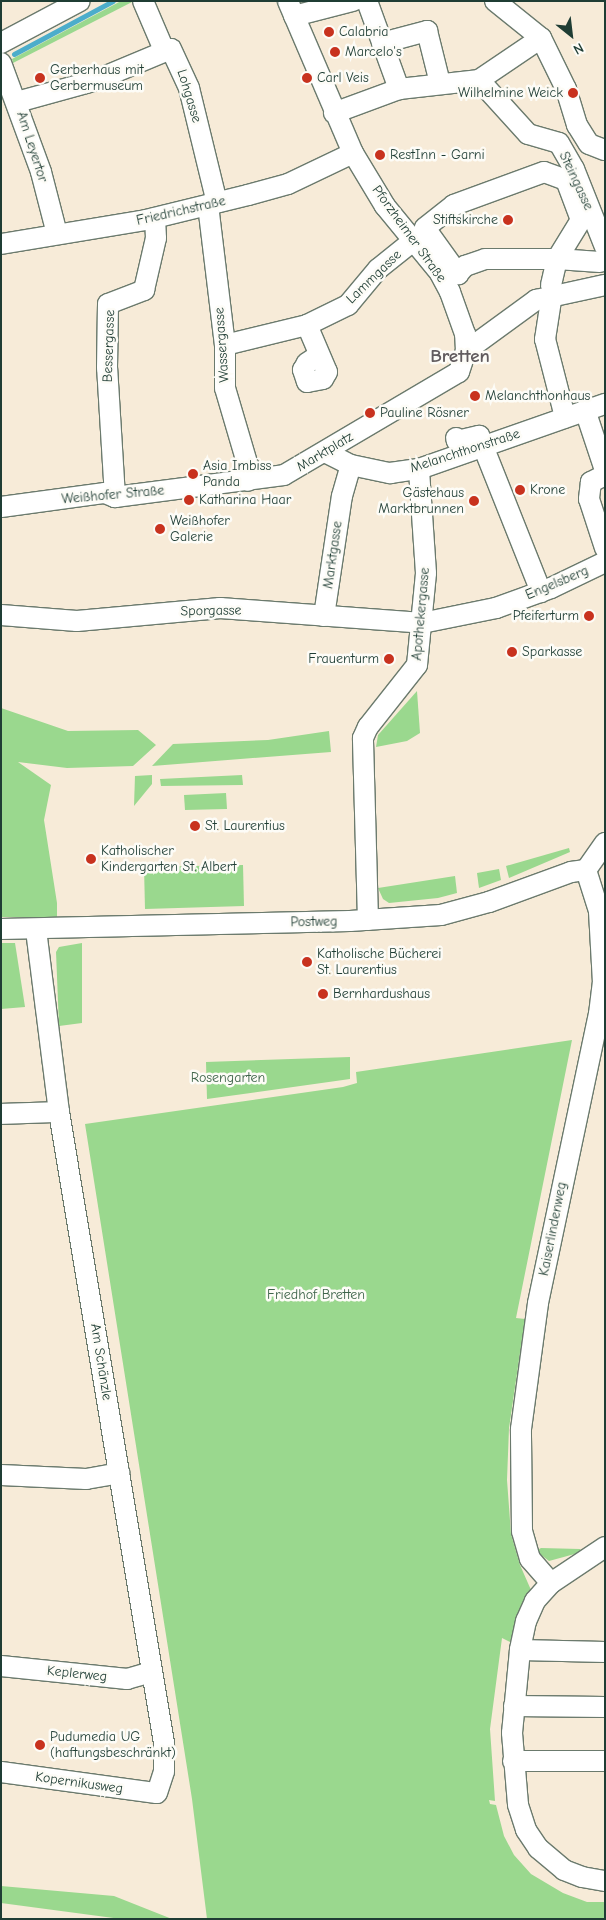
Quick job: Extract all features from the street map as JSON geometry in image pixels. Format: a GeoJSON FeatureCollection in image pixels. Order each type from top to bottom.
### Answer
{"type":"FeatureCollection","features":[{"type":"Feature","properties":{"kind":"street"},"geometry":{"type":"LineString","coordinates":[[1,43],[80,1]]}},
{"type":"Feature","properties":{"kind":"street","name":"Lohgasse"},"geometry":{"type":"LineString","coordinates":[[143,1],[164,50],[171,49],[176,54],[189,88],[212,204]]}},
{"type":"Feature","properties":{"kind":"street"},"geometry":{"type":"LineString","coordinates":[[291,8],[353,1]]}},
{"type":"Feature","properties":{"kind":"street"},"geometry":{"type":"LineString","coordinates":[[367,1],[399,89]]}},
{"type":"Feature","properties":{"kind":"street"},"geometry":{"type":"LineString","coordinates":[[495,1],[542,38],[563,81],[577,125],[590,144],[605,150]]}},
{"type":"Feature","properties":{"kind":"street","name":"Pforzheimer Straße"},"geometry":{"type":"LineString","coordinates":[[291,8],[334,113],[353,153],[385,206],[440,273],[450,292],[465,334],[466,351]]}},
{"type":"Feature","properties":{"kind":"street"},"geometry":{"type":"LineString","coordinates":[[382,43],[427,31],[440,83]]}},
{"type":"Feature","properties":{"kind":"street"},"geometry":{"type":"LineString","coordinates":[[334,113],[399,89],[479,80],[542,38]]}},
{"type":"Feature","properties":{"kind":"street"},"geometry":{"type":"LineString","coordinates":[[17,102],[94,81],[164,50]]}},
{"type":"Feature","properties":{"kind":"street","name":"Am Leyertor"},"geometry":{"type":"LineString","coordinates":[[1,63],[17,102],[57,234]]}},
{"type":"Feature","properties":{"kind":"street"},"geometry":{"type":"LineString","coordinates":[[479,80],[528,134],[559,143],[577,125]]}},
{"type":"Feature","properties":{"kind":"street","name":"Steingasse"},"geometry":{"type":"LineString","coordinates":[[559,143],[574,169],[602,254]]}},
{"type":"Feature","properties":{"kind":"street","name":"Friedrichstraße"},"geometry":{"type":"LineString","coordinates":[[1,244],[155,218],[212,204],[288,184],[353,153]]}},
{"type":"Feature","properties":{"kind":"street"},"geometry":{"type":"LineString","coordinates":[[565,417],[545,338],[557,259],[581,220],[566,180],[544,172],[454,205],[425,228],[458,274],[465,257],[485,259],[557,259],[602,254]]}},
{"type":"Feature","properties":{"kind":"street","name":"Wassergasse"},"geometry":{"type":"LineString","coordinates":[[212,204],[225,345],[225,388],[250,473],[248,481]]}},
{"type":"Feature","properties":{"kind":"street","name":"Bessergasse"},"geometry":{"type":"LineString","coordinates":[[115,497],[110,446],[108,304],[144,290],[156,238],[155,218]]}},
{"type":"Feature","properties":{"kind":"street","name":"Lammgasse"},"geometry":{"type":"LineString","coordinates":[[225,345],[307,326],[348,305],[378,269],[412,241]]}},
{"type":"Feature","properties":{"kind":"street"},"geometry":{"type":"LineString","coordinates":[[466,351],[551,289],[605,285]]}},
{"type":"Feature","properties":{"kind":"street"},"geometry":{"type":"LineString","coordinates":[[307,326],[319,355]]}},
{"type":"Feature","properties":{"kind":"street","name":"Marktplatz"},"geometry":{"type":"LineString","coordinates":[[284,475],[454,378],[464,362],[466,351]]}},
{"type":"Feature","properties":{"kind":"street","name":"Melanchthonstraße"},"geometry":{"type":"LineString","coordinates":[[325,452],[351,465],[390,473],[418,469],[483,448],[605,404]]}},
{"type":"Feature","properties":{"kind":"street"},"geometry":{"type":"LineString","coordinates":[[585,410],[605,470]]}},
{"type":"Feature","properties":{"kind":"street"},"geometry":{"type":"LineString","coordinates":[[456,438],[457,441],[479,436],[541,592]]}},
{"type":"Feature","properties":{"kind":"street","name":"Marktgasse"},"geometry":{"type":"LineString","coordinates":[[324,616],[342,493],[351,465]]}},
{"type":"Feature","properties":{"kind":"street","name":"Apothekergasse"},"geometry":{"type":"LineString","coordinates":[[368,920],[363,738],[368,727],[415,670],[422,623],[426,572],[418,469]]}},
{"type":"Feature","properties":{"kind":"street","name":"Weißhofer Straße"},"geometry":{"type":"LineString","coordinates":[[1,508],[105,493],[115,497],[284,475]]}},
{"type":"Feature","properties":{"kind":"street"},"geometry":{"type":"LineString","coordinates":[[605,475],[592,482],[589,499],[605,548]]}},
{"type":"Feature","properties":{"kind":"street","name":"Engelsberg"},"geometry":{"type":"LineString","coordinates":[[422,623],[496,608],[541,592],[605,562]]}},
{"type":"Feature","properties":{"kind":"street","name":"Sporgasse"},"geometry":{"type":"LineString","coordinates":[[1,615],[77,621],[220,608],[422,623]]}},
{"type":"Feature","properties":{"kind":"street"},"geometry":{"type":"LineString","coordinates":[[586,870],[605,843]]}},
{"type":"Feature","properties":{"kind":"street","name":"Postweg"},"geometry":{"type":"LineString","coordinates":[[1,929],[420,918],[465,910],[554,877],[586,870]]}},
{"type":"Feature","properties":{"kind":"street","name":"Kaiserlindenweg"},"geometry":{"type":"LineString","coordinates":[[551,1583],[530,1559],[522,1531],[521,1429],[538,1303],[602,1014],[603,948],[599,911],[586,870]]}},
{"type":"Feature","properties":{"kind":"street","name":"Am Schänzle"},"geometry":{"type":"LineString","coordinates":[[36,929],[59,1112],[164,1742],[164,1771],[157,1793]]}},
{"type":"Feature","properties":{"kind":"street"},"geometry":{"type":"LineString","coordinates":[[1,1114],[59,1112]]}},
{"type":"Feature","properties":{"kind":"street"},"geometry":{"type":"LineString","coordinates":[[1,1475],[86,1479],[119,1473]]}},
{"type":"Feature","properties":{"kind":"street"},"geometry":{"type":"LineString","coordinates":[[605,1547],[551,1583],[535,1601],[526,1621],[520,1650],[514,1706],[513,1761],[518,1805],[526,1830],[538,1848],[564,1870],[582,1877],[605,1881]]}},
{"type":"Feature","properties":{"kind":"street"},"geometry":{"type":"LineString","coordinates":[[520,1650],[605,1652]]}},
{"type":"Feature","properties":{"kind":"street","name":"Keplerweg"},"geometry":{"type":"LineString","coordinates":[[1,1666],[127,1679],[152,1672]]}},
{"type":"Feature","properties":{"kind":"street"},"geometry":{"type":"LineString","coordinates":[[514,1706],[605,1707]]}},
{"type":"Feature","properties":{"kind":"street"},"geometry":{"type":"LineString","coordinates":[[513,1761],[605,1761]]}},
{"type":"Feature","properties":{"kind":"street","name":"Kopernikusweg"},"geometry":{"type":"LineString","coordinates":[[1,1772],[157,1793]]}},
{"type":"Feature","properties":{"kind":"green space"},"geometry":{"type":"Polygon","coordinates":[[[121,1],[134,1],[13,63],[12,59],[121,1]]]}},
{"type":"Feature","properties":{"kind":"green space"},"geometry":{"type":"Polygon","coordinates":[[[417,691],[420,733],[407,741],[376,747],[378,735],[417,691]]]}},
{"type":"Feature","properties":{"kind":"green space"},"geometry":{"type":"Polygon","coordinates":[[[1,708],[68,731],[138,730],[156,745],[133,766],[67,768],[18,762],[51,785],[44,820],[57,903],[57,917],[1,917],[1,708]]]}},
{"type":"Feature","properties":{"kind":"green space"},"geometry":{"type":"Polygon","coordinates":[[[329,731],[331,752],[152,766],[173,744],[268,740],[329,731]]]}},
{"type":"Feature","properties":{"kind":"green space"},"geometry":{"type":"Polygon","coordinates":[[[152,775],[152,784],[134,806],[135,776],[152,775]]]}},
{"type":"Feature","properties":{"kind":"green space"},"geometry":{"type":"Polygon","coordinates":[[[242,775],[243,785],[161,786],[160,779],[242,775]]]}},
{"type":"Feature","properties":{"kind":"green space"},"geometry":{"type":"Polygon","coordinates":[[[226,793],[227,809],[185,810],[184,795],[226,793]]]}},
{"type":"Feature","properties":{"kind":"green space"},"geometry":{"type":"Polygon","coordinates":[[[569,848],[570,852],[509,878],[506,866],[569,848]]]}},
{"type":"Feature","properties":{"kind":"green space"},"geometry":{"type":"Polygon","coordinates":[[[243,865],[244,906],[145,909],[144,867],[243,865]]]}},
{"type":"Feature","properties":{"kind":"green space"},"geometry":{"type":"Polygon","coordinates":[[[499,869],[501,880],[479,888],[477,873],[499,869]]]}},
{"type":"Feature","properties":{"kind":"green space"},"geometry":{"type":"Polygon","coordinates":[[[455,876],[457,893],[438,898],[389,903],[383,899],[378,888],[455,876]]]}},
{"type":"Feature","properties":{"kind":"green space"},"geometry":{"type":"Polygon","coordinates":[[[1,943],[15,943],[25,1007],[1,1009],[1,943]]]}},
{"type":"Feature","properties":{"kind":"green space"},"geometry":{"type":"Polygon","coordinates":[[[82,943],[82,1023],[59,1026],[56,952],[59,947],[82,943]]]}},
{"type":"Feature","properties":{"kind":"green space","name":"Friedhof Bretten"},"geometry":{"type":"Polygon","coordinates":[[[572,1040],[516,1318],[525,1319],[509,1428],[507,1480],[511,1534],[520,1565],[531,1590],[521,1609],[510,1642],[502,1638],[490,1729],[495,1801],[489,1800],[490,1804],[496,1805],[504,1836],[514,1855],[531,1874],[563,1893],[587,1902],[605,1902],[605,1919],[207,1919],[192,1799],[85,1124],[343,1087],[357,1083],[356,1072],[572,1040]]]}},
{"type":"Feature","properties":{"kind":"green space","name":"Rosengarten"},"geometry":{"type":"Polygon","coordinates":[[[350,1057],[350,1079],[207,1099],[206,1062],[350,1057]]]}},
{"type":"Feature","properties":{"kind":"green space"},"geometry":{"type":"Polygon","coordinates":[[[541,1548],[580,1549],[582,1552],[549,1561],[536,1551],[541,1548]]]}},
{"type":"Feature","properties":{"kind":"green space"},"geometry":{"type":"Polygon","coordinates":[[[1,1886],[114,1896],[172,1919],[121,1919],[1,1903],[1,1886]]]}},
{"type":"Feature","properties":{"kind":"waterway"},"geometry":{"type":"LineString","coordinates":[[14,54],[113,1]]}},
{"type":"Feature","properties":{"kind":"place","name":"Calabria"},"geometry":{"type":"Point","coordinates":[329,32]}},
{"type":"Feature","properties":{"kind":"place","name":"Marcelo's"},"geometry":{"type":"Point","coordinates":[335,52]}},
{"type":"Feature","properties":{"kind":"place","name":"Gerberhaus mit Gerbermuseum"},"geometry":{"type":"Point","coordinates":[40,78]}},
{"type":"Feature","properties":{"kind":"place","name":"Carl Veis"},"geometry":{"type":"Point","coordinates":[307,78]}},
{"type":"Feature","properties":{"kind":"place","name":"Wilhelmine Weick"},"geometry":{"type":"Point","coordinates":[573,93]}},
{"type":"Feature","properties":{"kind":"place","name":"RestInn - Garni"},"geometry":{"type":"Point","coordinates":[380,155]}},
{"type":"Feature","properties":{"kind":"place","name":"Stiftskirche"},"geometry":{"type":"Point","coordinates":[508,220]}},
{"type":"Feature","properties":{"kind":"place","name":"Melanchthonhaus"},"geometry":{"type":"Point","coordinates":[475,396]}},
{"type":"Feature","properties":{"kind":"place","name":"Pauline Rösner"},"geometry":{"type":"Point","coordinates":[370,413]}},
{"type":"Feature","properties":{"kind":"place","name":"Asia Imbiss Panda"},"geometry":{"type":"Point","coordinates":[193,474]}},
{"type":"Feature","properties":{"kind":"place","name":"Krone"},"geometry":{"type":"Point","coordinates":[520,490]}},
{"type":"Feature","properties":{"kind":"place","name":"Katharina Haar"},"geometry":{"type":"Point","coordinates":[189,500]}},
{"type":"Feature","properties":{"kind":"place","name":"Gästehaus Marktbrunnen"},"geometry":{"type":"Point","coordinates":[474,501]}},
{"type":"Feature","properties":{"kind":"place","name":"Weißhofer Galerie"},"geometry":{"type":"Point","coordinates":[160,529]}},
{"type":"Feature","properties":{"kind":"place","name":"Pfeiferturm"},"geometry":{"type":"Point","coordinates":[589,616]}},
{"type":"Feature","properties":{"kind":"place","name":"Sparkasse"},"geometry":{"type":"Point","coordinates":[512,652]}},
{"type":"Feature","properties":{"kind":"place","name":"Frauenturm"},"geometry":{"type":"Point","coordinates":[389,659]}},
{"type":"Feature","properties":{"kind":"place","name":"St. Laurentius"},"geometry":{"type":"Point","coordinates":[195,826]}},
{"type":"Feature","properties":{"kind":"place","name":"Katholischer Kindergarten St. Albert"},"geometry":{"type":"Point","coordinates":[91,859]}},
{"type":"Feature","properties":{"kind":"place","name":"Katholische Bücherei St. Laurentius"},"geometry":{"type":"Point","coordinates":[307,962]}},
{"type":"Feature","properties":{"kind":"place","name":"Bernhardushaus"},"geometry":{"type":"Point","coordinates":[323,994]}},
{"type":"Feature","properties":{"kind":"place","name":"Pudumedia UG (haftungsbeschränkt)"},"geometry":{"type":"Point","coordinates":[40,1745]}},
{"type":"Feature","properties":{"kind":"district","name":"Bretten"},"geometry":{"type":"Point","coordinates":[460,357]}}]}
